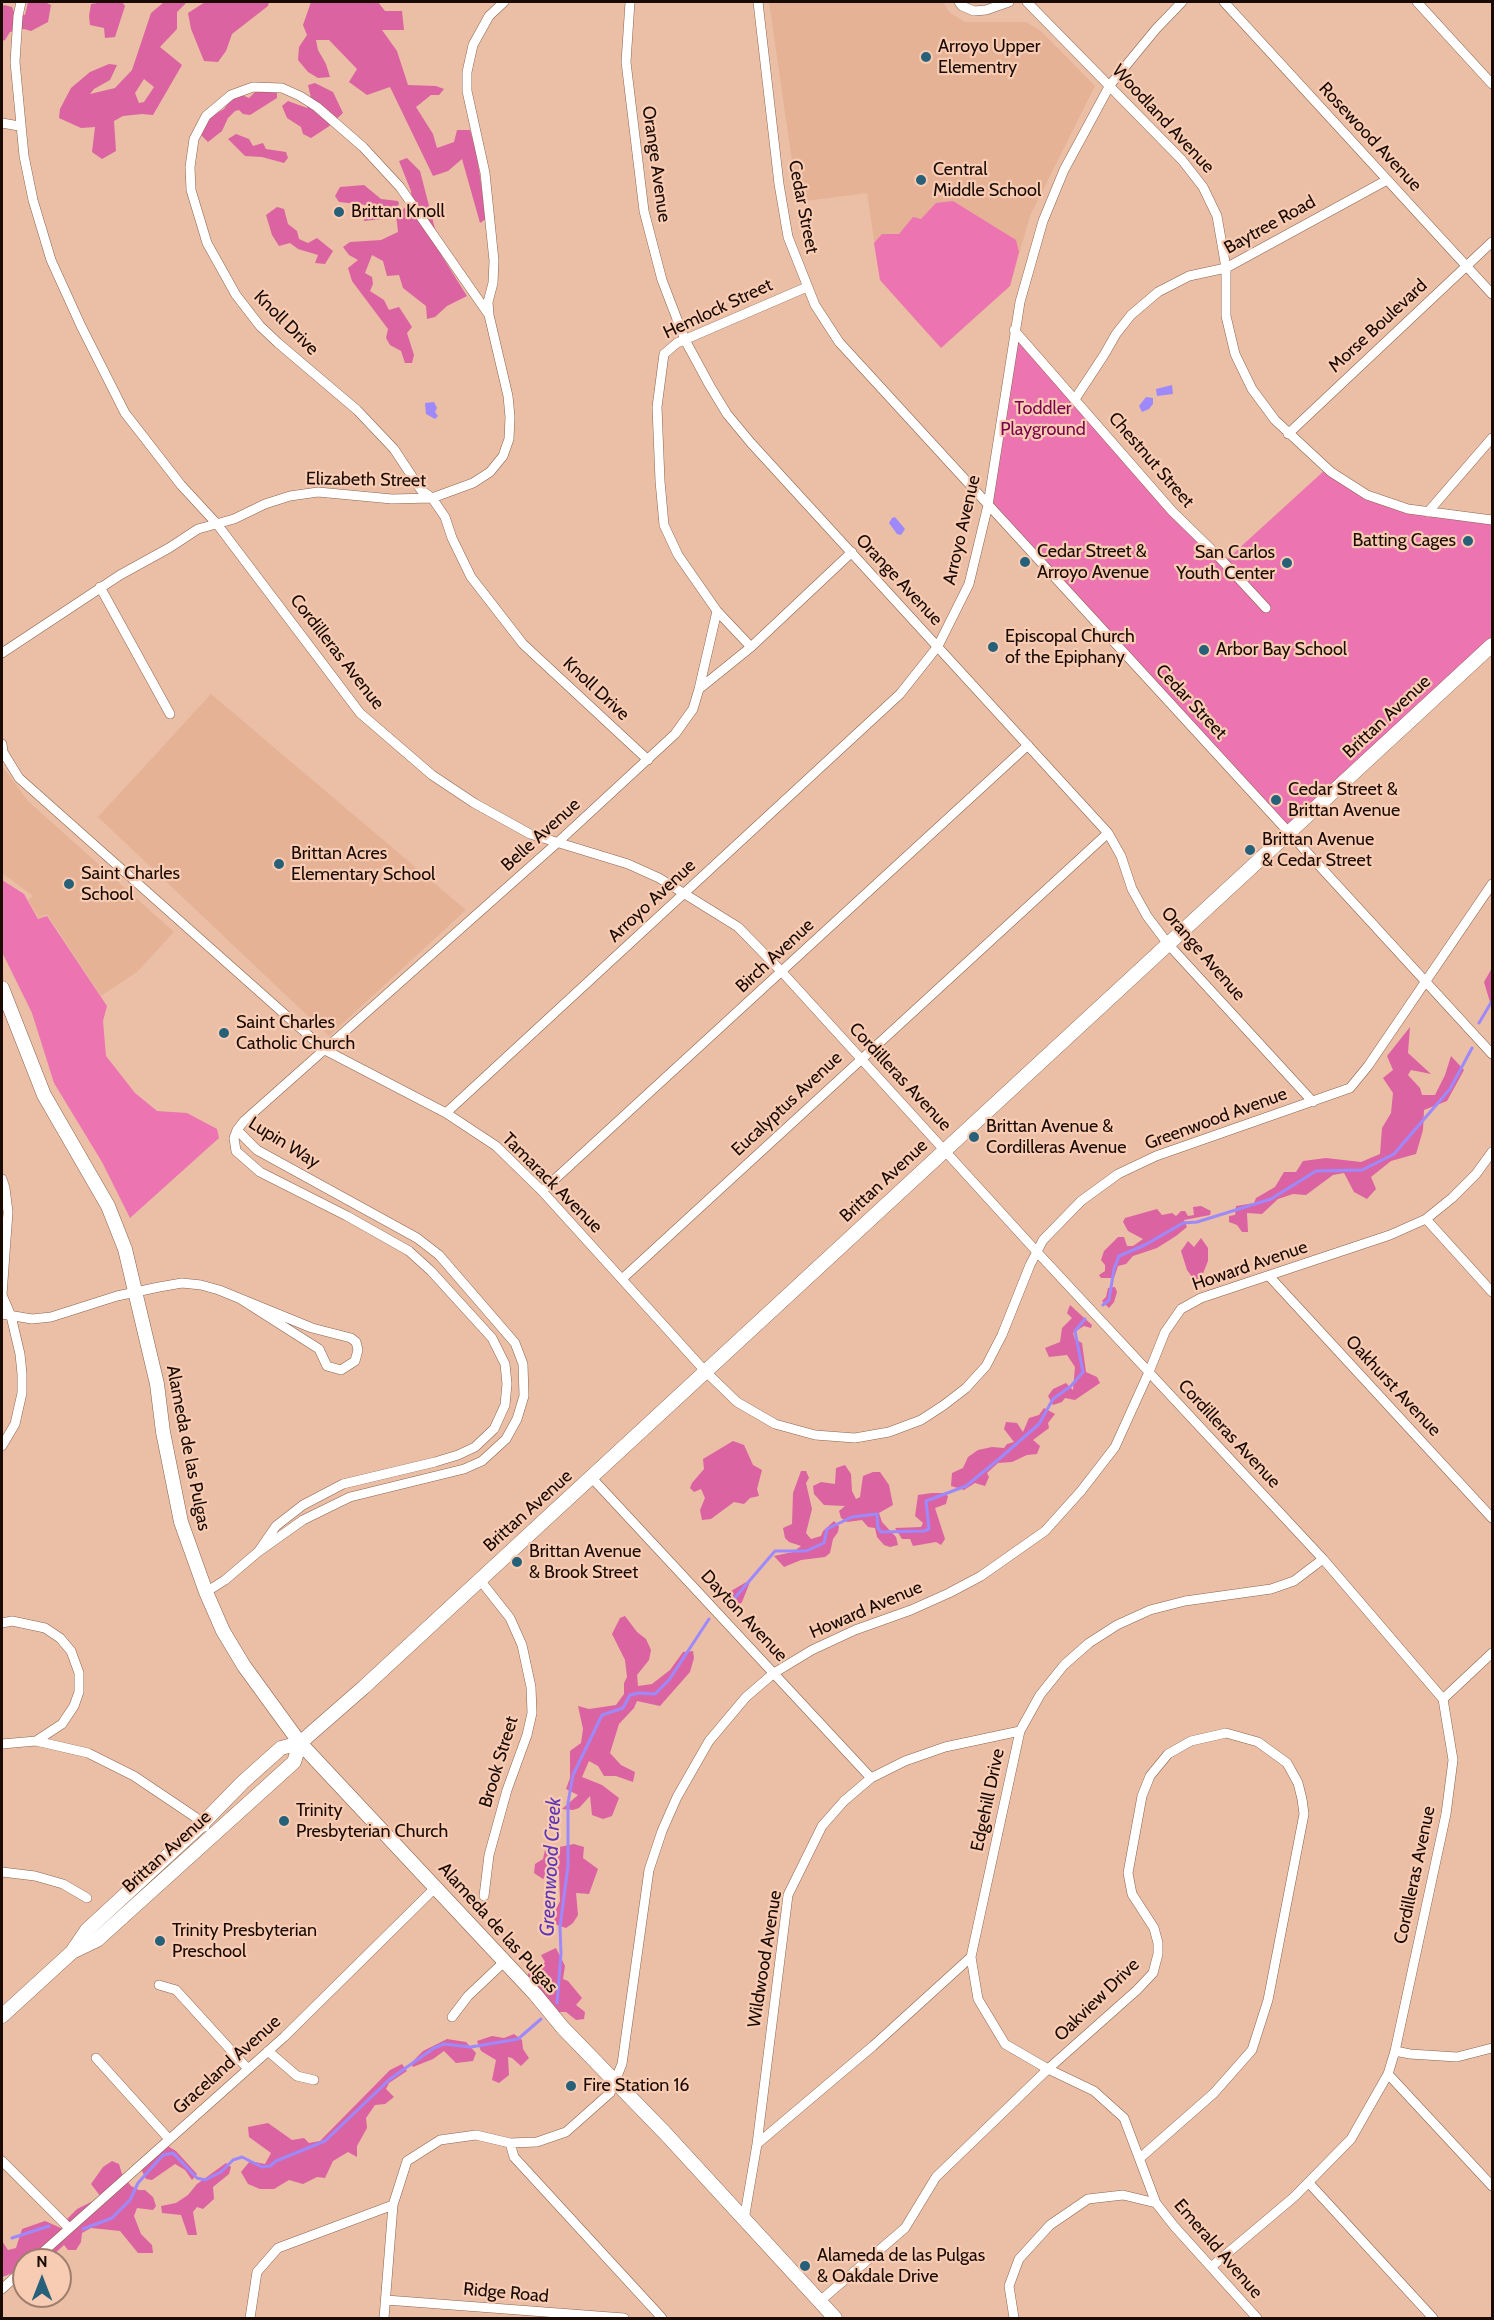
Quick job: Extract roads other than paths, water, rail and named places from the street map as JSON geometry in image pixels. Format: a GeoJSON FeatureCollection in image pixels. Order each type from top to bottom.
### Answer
{"type":"FeatureCollection","features":[{"type":"Feature","properties":{"kind":"main road","name":"Brittan Avenue"},"geometry":{"type":"LineString","coordinates":[[2,2016],[72,1952],[87,1930],[281,1748],[300,1743],[480,1580],[1492,645]]}},
{"type":"Feature","properties":{"kind":"main road","name":"Alameda de las Pulgas"},"geometry":{"type":"LineString","coordinates":[[2,988],[44,1095],[108,1206],[125,1249],[157,1384],[165,1443],[181,1522],[206,1592],[223,1631],[244,1666],[300,1743],[505,1961],[563,2028],[616,2082],[835,2319]]}},
{"type":"Feature","properties":{"kind":"main road","name":"Brittan Avenue"},"geometry":{"type":"LineString","coordinates":[[72,1952],[97,1940],[294,1762],[300,1743]]}},
{"type":"Feature","properties":{"kind":"street","name":"Cordilleras Avenue"},"geometry":{"type":"LineString","coordinates":[[21,2],[15,62],[19,126],[33,200],[51,260],[81,326],[125,412],[181,485],[218,524],[360,713],[432,776],[530,834],[628,864],[659,878],[738,927],[1323,1559],[1443,1699],[1453,1760],[1446,1814],[1395,2051],[1388,2074],[1351,2139],[1310,2182],[1211,2267]]}},
{"type":"Feature","properties":{"kind":"street","name":"Elizabeth Street"},"geometry":{"type":"LineString","coordinates":[[2,653],[100,587],[198,529],[234,519],[281,499],[318,492],[392,499],[432,498],[473,483],[490,472],[503,456],[509,439],[510,417],[508,396],[489,315],[488,302],[493,282],[494,261],[485,173],[467,91],[467,72],[473,45],[489,16],[504,2]]}},
{"type":"Feature","properties":{"kind":"street","name":"Orange Avenue"},"geometry":{"type":"LineString","coordinates":[[630,2],[626,62],[644,211],[660,271],[685,340],[728,414],[751,443],[1108,833],[1121,856],[1132,889],[1147,916],[1168,944],[1313,1102]]}},
{"type":"Feature","properties":{"kind":"street","name":"Cedar Street"},"geometry":{"type":"LineString","coordinates":[[758,2],[788,237],[807,287],[826,324],[853,360],[1492,1054]]}},
{"type":"Feature","properties":{"kind":"street"},"geometry":{"type":"LineString","coordinates":[[959,2],[962,6],[974,11],[986,10],[1010,2]]}},
{"type":"Feature","properties":{"kind":"street","name":"Woodland Avenue"},"geometry":{"type":"LineString","coordinates":[[1027,2],[1182,160],[1203,187],[1217,216],[1226,268],[1226,316],[1235,354],[1242,371],[1262,404],[1288,434],[1330,472],[1348,485],[1368,495],[1388,503],[1428,512],[1492,520]]}},
{"type":"Feature","properties":{"kind":"street","name":"Arroyo Avenue"},"geometry":{"type":"LineString","coordinates":[[446,1113],[900,694],[938,646],[969,584],[988,505],[1014,330],[1026,275],[1043,221],[1064,170],[1110,85],[1156,29],[1182,2]]}},
{"type":"Feature","properties":{"kind":"street","name":"Rosewood Avenue"},"geometry":{"type":"LineString","coordinates":[[1224,2],[1492,294]]}},
{"type":"Feature","properties":{"kind":"street"},"geometry":{"type":"LineString","coordinates":[[1417,2],[1492,84]]}},
{"type":"Feature","properties":{"kind":"street","name":"Knoll Drive"},"geometry":{"type":"LineString","coordinates":[[489,315],[400,187],[363,147],[317,107],[282,88],[253,87],[231,95],[206,116],[194,139],[190,167],[191,190],[207,243],[236,295],[260,326],[357,410],[394,448],[421,490],[432,498],[445,517],[471,577],[524,644],[648,759]]}},
{"type":"Feature","properties":{"kind":"street"},"geometry":{"type":"LineString","coordinates":[[2,123],[19,126]]}},
{"type":"Feature","properties":{"kind":"street","name":"Baytree Road"},"geometry":{"type":"LineString","coordinates":[[1075,399],[1116,334],[1131,315],[1158,292],[1189,276],[1226,268],[1387,180]]}},
{"type":"Feature","properties":{"kind":"street","name":"Morse Boulevard"},"geometry":{"type":"LineString","coordinates":[[1288,434],[1492,243]]}},
{"type":"Feature","properties":{"kind":"street","name":"Hemlock Street"},"geometry":{"type":"LineString","coordinates":[[751,647],[717,611],[678,555],[664,525],[657,407],[664,354],[677,343],[807,287]]}},
{"type":"Feature","properties":{"kind":"street","name":"Chestnut Street"},"geometry":{"type":"LineString","coordinates":[[1014,330],[1172,511],[1224,562],[1266,608]]}},
{"type":"Feature","properties":{"kind":"street"},"geometry":{"type":"LineString","coordinates":[[1428,512],[1492,438]]}},
{"type":"Feature","properties":{"kind":"street","name":"Belle Avenue"},"geometry":{"type":"LineString","coordinates":[[237,1130],[244,1121],[557,843],[675,734],[693,709],[699,689],[751,647],[852,552]]}},
{"type":"Feature","properties":{"kind":"street"},"geometry":{"type":"LineString","coordinates":[[100,587],[170,714]]}},
{"type":"Feature","properties":{"kind":"street"},"geometry":{"type":"LineString","coordinates":[[699,689],[717,611]]}},
{"type":"Feature","properties":{"kind":"street","name":"Tamarack Avenue"},"geometry":{"type":"LineString","coordinates":[[2,744],[3,752],[19,778],[325,1050],[446,1113],[496,1146],[542,1191],[705,1371]]}},
{"type":"Feature","properties":{"kind":"street","name":"Birch Avenue"},"geometry":{"type":"LineString","coordinates":[[542,1191],[1028,745]]}},
{"type":"Feature","properties":{"kind":"street","name":"Eucalyptus Avenue"},"geometry":{"type":"LineString","coordinates":[[622,1279],[1108,833]]}},
{"type":"Feature","properties":{"kind":"street","name":"Greenwood Avenue"},"geometry":{"type":"LineString","coordinates":[[705,1371],[737,1402],[775,1424],[815,1435],[855,1438],[889,1432],[921,1420],[944,1406],[966,1388],[986,1366],[1002,1335],[1043,1240],[1081,1201],[1118,1174],[1156,1156],[1350,1088],[1368,1066],[1492,884]]}},
{"type":"Feature","properties":{"kind":"street","name":"Lupin Way"},"geometry":{"type":"LineString","coordinates":[[206,1592],[303,1520],[350,1497],[464,1469],[482,1461],[506,1439],[517,1419],[524,1396],[523,1364],[514,1342],[439,1255],[417,1238],[256,1150],[237,1130],[234,1138],[236,1151],[260,1172],[347,1216],[409,1251],[431,1271],[492,1338],[505,1364],[507,1384],[505,1405],[494,1429],[475,1447],[435,1462],[343,1484],[303,1505],[276,1526],[258,1552]]}},
{"type":"Feature","properties":{"kind":"street","name":"Howard Avenue"},"geometry":{"type":"LineString","coordinates":[[384,2319],[393,2205],[407,2161],[440,2140],[476,2135],[510,2143],[537,2142],[566,2132],[607,2097],[616,2082],[622,2064],[649,1870],[662,1831],[677,1797],[710,1741],[746,1697],[774,1673],[812,1650],[911,1610],[971,1581],[1017,1553],[1045,1531],[1081,1491],[1115,1447],[1165,1332],[1181,1309],[1201,1298],[1390,1235],[1426,1219],[1476,1174],[1492,1152]]}},
{"type":"Feature","properties":{"kind":"street"},"geometry":{"type":"LineString","coordinates":[[2,1179],[8,1212],[2,1295],[6,1315],[20,1354],[22,1393],[15,1424],[2,1446]]}},
{"type":"Feature","properties":{"kind":"street"},"geometry":{"type":"LineString","coordinates":[[1426,1219],[1492,1292]]}},
{"type":"Feature","properties":{"kind":"street","name":"Oakhurst Avenue"},"geometry":{"type":"LineString","coordinates":[[1269,1276],[1492,1518]]}},
{"type":"Feature","properties":{"kind":"street"},"geometry":{"type":"LineString","coordinates":[[6,1315],[32,1319],[51,1317],[137,1292],[182,1283],[219,1290],[312,1328],[351,1338],[356,1342],[358,1350],[355,1361],[349,1367],[341,1370],[327,1366],[319,1349],[242,1300]]}},
{"type":"Feature","properties":{"kind":"street","name":"Dayton Avenue"},"geometry":{"type":"LineString","coordinates":[[591,1477],[871,1778]]}},
{"type":"Feature","properties":{"kind":"street","name":"Edgehill Drive"},"geometry":{"type":"LineString","coordinates":[[970,1957],[1020,1731],[1041,1695],[1064,1665],[1089,1643],[1117,1625],[1150,1610],[1185,1601],[1271,1589],[1294,1581],[1323,1559]]}},
{"type":"Feature","properties":{"kind":"street","name":"Brook Street"},"geometry":{"type":"LineString","coordinates":[[480,1580],[510,1618],[528,1665],[532,1696],[532,1713],[527,1735],[507,1790],[489,1855],[484,1896]]}},
{"type":"Feature","properties":{"kind":"street"},"geometry":{"type":"LineString","coordinates":[[2,1623],[12,1621],[45,1628],[60,1638],[70,1651],[79,1673],[79,1692],[74,1706],[62,1724],[36,1741]]}},
{"type":"Feature","properties":{"kind":"street"},"geometry":{"type":"LineString","coordinates":[[1443,1699],[1492,1653]]}},
{"type":"Feature","properties":{"kind":"street","name":"Wildwood Avenue"},"geometry":{"type":"LineString","coordinates":[[744,2220],[757,2144],[788,1895],[822,1826],[844,1801],[871,1778],[905,1761],[945,1747],[1020,1731]]}},
{"type":"Feature","properties":{"kind":"street","name":"Oakview Drive"},"geometry":{"type":"LineString","coordinates":[[820,2301],[905,2228],[936,2177],[1048,2069],[1153,1973],[1158,1954],[1158,1943],[1154,1928],[1132,1894],[1128,1873],[1142,1796],[1150,1776],[1168,1754],[1191,1741],[1226,1733],[1258,1742],[1287,1763],[1298,1783],[1304,1814],[1268,2000],[1252,2050],[1214,2093],[1140,2158]]}},
{"type":"Feature","properties":{"kind":"street"},"geometry":{"type":"LineString","coordinates":[[2,1744],[36,1741],[88,1753],[134,1776],[202,1824],[213,1835]]}},
{"type":"Feature","properties":{"kind":"street"},"geometry":{"type":"LineString","coordinates":[[2,1872],[35,1876],[63,1884],[87,1898]]}},
{"type":"Feature","properties":{"kind":"street","name":"Graceland Avenue"},"geometry":{"type":"LineString","coordinates":[[47,2248],[268,2051],[436,1887]]}},
{"type":"Feature","properties":{"kind":"street"},"geometry":{"type":"LineString","coordinates":[[757,2144],[873,2046],[970,1957]]}},
{"type":"Feature","properties":{"kind":"street","name":"Emerald Avenue"},"geometry":{"type":"LineString","coordinates":[[970,1957],[978,1999],[1005,2044],[1048,2069],[1094,2091],[1124,2118],[1156,2203],[1257,2319]]}},
{"type":"Feature","properties":{"kind":"street"},"geometry":{"type":"LineString","coordinates":[[452,2017],[468,1996],[505,1961]]}},
{"type":"Feature","properties":{"kind":"street"},"geometry":{"type":"LineString","coordinates":[[159,1985],[176,1990],[248,2069]]}},
{"type":"Feature","properties":{"kind":"street"},"geometry":{"type":"LineString","coordinates":[[1395,2051],[1456,2057],[1492,2048]]}},
{"type":"Feature","properties":{"kind":"street"},"geometry":{"type":"LineString","coordinates":[[268,2051],[297,2076],[314,2080]]}},
{"type":"Feature","properties":{"kind":"street"},"geometry":{"type":"LineString","coordinates":[[96,2058],[169,2139]]}},
{"type":"Feature","properties":{"kind":"street"},"geometry":{"type":"LineString","coordinates":[[1388,2074],[1491,2183]]}},
{"type":"Feature","properties":{"kind":"street"},"geometry":{"type":"LineString","coordinates":[[510,2143],[514,2157],[662,2319]]}},
{"type":"Feature","properties":{"kind":"street"},"geometry":{"type":"LineString","coordinates":[[2,2160],[69,2228]]}},
{"type":"Feature","properties":{"kind":"street"},"geometry":{"type":"LineString","coordinates":[[1310,2182],[1433,2319]]}},
{"type":"Feature","properties":{"kind":"street"},"geometry":{"type":"LineString","coordinates":[[1014,2319],[1010,2286],[1019,2259],[1050,2225],[1088,2199],[1124,2195],[1156,2203]]}},
{"type":"Feature","properties":{"kind":"street"},"geometry":{"type":"LineString","coordinates":[[250,2319],[257,2272],[278,2248],[393,2205]]}},
{"type":"Feature","properties":{"kind":"street","name":"Ridge Road"},"geometry":{"type":"LineString","coordinates":[[386,2300],[624,2319]]}},
{"type":"Feature","properties":{"kind":"waterway"},"geometry":{"type":"LineString","coordinates":[[1479,1023],[1492,1001]]}},
{"type":"Feature","properties":{"kind":"waterway","name":"Greenwood Creek"},"geometry":{"type":"LineString","coordinates":[[1103,1305],[1109,1300],[1114,1269],[1119,1256],[1145,1245],[1183,1223],[1197,1222],[1271,1199],[1316,1171],[1362,1170],[1394,1154],[1450,1089],[1472,1048]]}},
{"type":"Feature","properties":{"kind":"waterway","name":"Greenwood Creek"},"geometry":{"type":"LineString","coordinates":[[727,1607],[775,1551],[806,1551],[824,1543],[827,1529],[852,1517],[877,1514],[878,1528],[881,1532],[929,1529],[926,1501],[966,1486],[999,1459],[1039,1424],[1053,1399],[1071,1386],[1083,1372],[1075,1331],[1085,1319]]}},
{"type":"Feature","properties":{"kind":"waterway","name":"Greenwood Creek"},"geometry":{"type":"LineString","coordinates":[[557,2003],[561,1954],[560,1927],[568,1866],[568,1803],[573,1775],[602,1715],[623,1708],[630,1695],[655,1694],[669,1680],[709,1619]]}},
{"type":"Feature","properties":{"kind":"waterway","name":"Greenwood Creek"},"geometry":{"type":"LineString","coordinates":[[83,2229],[112,2218],[130,2200],[138,2183],[163,2155],[173,2153],[197,2178],[205,2180],[221,2172],[233,2160],[242,2157],[262,2167],[270,2166],[276,2161],[325,2141],[390,2079],[434,2048],[444,2044],[471,2047],[518,2039],[541,2019]]}},
{"type":"Feature","properties":{"kind":"waterway","name":"Greenwood Creek"},"geometry":{"type":"LineString","coordinates":[[12,2238],[49,2226]]}},
{"type":"Feature","properties":{"kind":"place","name":"Arroyo Upper Elementry"},"geometry":{"type":"Point","coordinates":[926,57]}},
{"type":"Feature","properties":{"kind":"place","name":"Central Middle School"},"geometry":{"type":"Point","coordinates":[921,180]}},
{"type":"Feature","properties":{"kind":"place","name":"Brittan Knoll"},"geometry":{"type":"Point","coordinates":[339,212]}},
{"type":"Feature","properties":{"kind":"place","name":"Batting Cages"},"geometry":{"type":"Point","coordinates":[1468,541]}},
{"type":"Feature","properties":{"kind":"place","name":"Cedar Street & Arroyo Avenue"},"geometry":{"type":"Point","coordinates":[1025,562]}},
{"type":"Feature","properties":{"kind":"place","name":"San Carlos Youth Center"},"geometry":{"type":"Point","coordinates":[1287,563]}},
{"type":"Feature","properties":{"kind":"place","name":"Episcopal Church of the Epiphany"},"geometry":{"type":"Point","coordinates":[993,647]}},
{"type":"Feature","properties":{"kind":"place","name":"Arbor Bay School"},"geometry":{"type":"Point","coordinates":[1204,650]}},
{"type":"Feature","properties":{"kind":"place","name":"Cedar Street & Brittan Avenue"},"geometry":{"type":"Point","coordinates":[1276,800]}},
{"type":"Feature","properties":{"kind":"place","name":"Brittan Avenue & Cedar Street"},"geometry":{"type":"Point","coordinates":[1250,850]}},
{"type":"Feature","properties":{"kind":"place","name":"Brittan Acres Elementary School"},"geometry":{"type":"Point","coordinates":[279,864]}},
{"type":"Feature","properties":{"kind":"place","name":"Saint Charles School"},"geometry":{"type":"Point","coordinates":[69,884]}},
{"type":"Feature","properties":{"kind":"place","name":"Saint Charles Catholic Church"},"geometry":{"type":"Point","coordinates":[224,1033]}},
{"type":"Feature","properties":{"kind":"place","name":"Brittan Avenue & Cordilleras Avenue"},"geometry":{"type":"Point","coordinates":[974,1137]}},
{"type":"Feature","properties":{"kind":"place","name":"Brittan Avenue & Brook Street"},"geometry":{"type":"Point","coordinates":[517,1562]}},
{"type":"Feature","properties":{"kind":"place","name":"Trinity Presbyterian Church"},"geometry":{"type":"Point","coordinates":[284,1821]}},
{"type":"Feature","properties":{"kind":"place","name":"Trinity Presbyterian Preschool"},"geometry":{"type":"Point","coordinates":[160,1941]}},
{"type":"Feature","properties":{"kind":"place","name":"Fire Station 16"},"geometry":{"type":"Point","coordinates":[571,2086]}},
{"type":"Feature","properties":{"kind":"place","name":"Alameda de las Pulgas & Oakdale Drive"},"geometry":{"type":"Point","coordinates":[805,2266]}},
{"type":"Feature","properties":{"kind":"park label","name":"Toddler Playground"},"geometry":{"type":"Point","coordinates":[1043,419]}}]}
